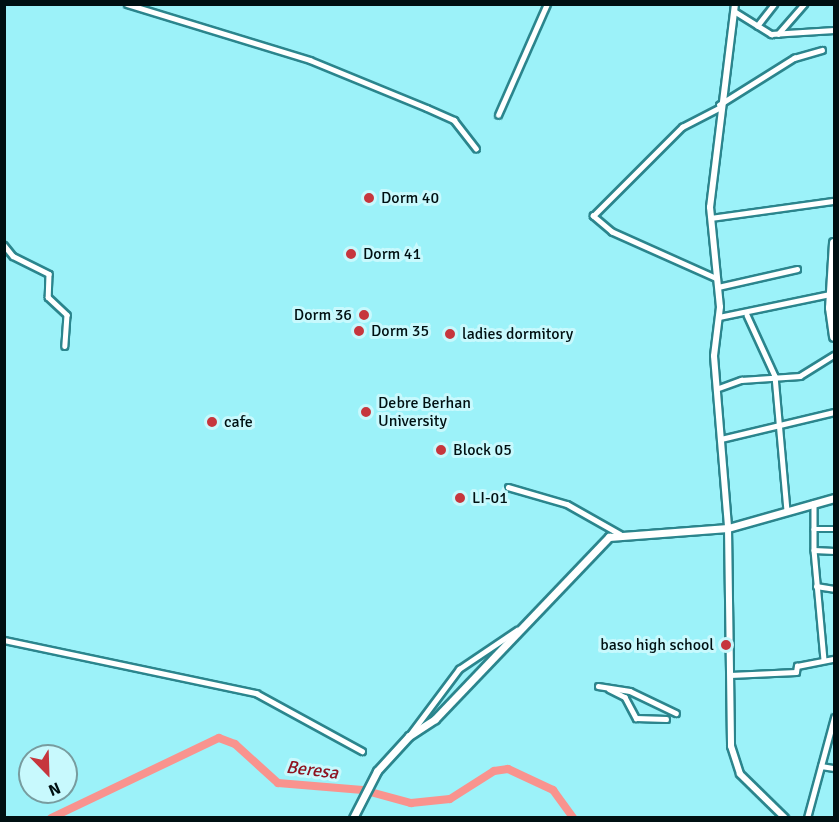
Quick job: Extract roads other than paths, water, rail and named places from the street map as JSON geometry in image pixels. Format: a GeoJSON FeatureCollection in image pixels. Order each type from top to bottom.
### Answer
{"type":"FeatureCollection","features":[{"type":"Feature","properties":{"kind":"highway"},"geometry":{"type":"LineString","coordinates":[[834,243],[830,294],[834,337]]}},
{"type":"Feature","properties":{"kind":"main road"},"geometry":{"type":"LineString","coordinates":[[354,817],[377,771],[409,736],[435,719],[599,544],[620,534],[728,528],[834,498]]}},
{"type":"Feature","properties":{"kind":"street"},"geometry":{"type":"LineString","coordinates":[[127,4],[310,60],[427,108],[454,120],[476,148]]}},
{"type":"Feature","properties":{"kind":"street"},"geometry":{"type":"LineString","coordinates":[[498,116],[547,4]]}},
{"type":"Feature","properties":{"kind":"street"},"geometry":{"type":"LineString","coordinates":[[757,26],[774,4]]}},
{"type":"Feature","properties":{"kind":"street"},"geometry":{"type":"LineString","coordinates":[[778,34],[801,6]]}},
{"type":"Feature","properties":{"kind":"street"},"geometry":{"type":"LineString","coordinates":[[735,8],[757,26],[778,34],[834,30]]}},
{"type":"Feature","properties":{"kind":"street"},"geometry":{"type":"LineString","coordinates":[[735,8],[719,106],[711,218],[718,287],[716,389],[728,528],[730,675],[736,765],[786,818]]}},
{"type":"Feature","properties":{"kind":"street"},"geometry":{"type":"LineString","coordinates":[[717,279],[612,232],[593,216],[681,127],[719,106],[794,58],[822,50]]}},
{"type":"Feature","properties":{"kind":"street"},"geometry":{"type":"LineString","coordinates":[[711,218],[834,201]]}},
{"type":"Feature","properties":{"kind":"street"},"geometry":{"type":"LineString","coordinates":[[4,245],[13,256],[49,274],[48,297],[67,315],[65,346]]}},
{"type":"Feature","properties":{"kind":"street"},"geometry":{"type":"LineString","coordinates":[[718,287],[797,269]]}},
{"type":"Feature","properties":{"kind":"street"},"geometry":{"type":"LineString","coordinates":[[718,317],[747,315],[830,294]]}},
{"type":"Feature","properties":{"kind":"street"},"geometry":{"type":"LineString","coordinates":[[747,315],[775,376],[787,511]]}},
{"type":"Feature","properties":{"kind":"street"},"geometry":{"type":"LineString","coordinates":[[716,389],[775,376],[800,376],[834,355]]}},
{"type":"Feature","properties":{"kind":"street"},"geometry":{"type":"LineString","coordinates":[[721,440],[778,424],[834,412]]}},
{"type":"Feature","properties":{"kind":"street"},"geometry":{"type":"LineString","coordinates":[[508,488],[567,504],[620,534]]}},
{"type":"Feature","properties":{"kind":"street"},"geometry":{"type":"LineString","coordinates":[[814,503],[816,585],[824,660]]}},
{"type":"Feature","properties":{"kind":"street"},"geometry":{"type":"LineString","coordinates":[[814,529],[834,529]]}},
{"type":"Feature","properties":{"kind":"street"},"geometry":{"type":"LineString","coordinates":[[814,550],[834,551]]}},
{"type":"Feature","properties":{"kind":"street"},"geometry":{"type":"LineString","coordinates":[[816,585],[834,589]]}},
{"type":"Feature","properties":{"kind":"street"},"geometry":{"type":"LineString","coordinates":[[409,736],[459,669],[525,624]]}},
{"type":"Feature","properties":{"kind":"street"},"geometry":{"type":"LineString","coordinates":[[4,640],[256,693],[362,751]]}},
{"type":"Feature","properties":{"kind":"street"},"geometry":{"type":"LineString","coordinates":[[730,675],[796,672],[797,666],[834,659]]}},
{"type":"Feature","properties":{"kind":"street"},"geometry":{"type":"LineString","coordinates":[[666,719],[636,718],[625,697],[598,686],[630,691],[676,713]]}},
{"type":"Feature","properties":{"kind":"street"},"geometry":{"type":"LineString","coordinates":[[807,818],[834,720]]}},
{"type":"Feature","properties":{"kind":"street"},"geometry":{"type":"LineString","coordinates":[[821,766],[834,768]]}},
{"type":"Feature","properties":{"kind":"waterway","name":"Beresa"},"geometry":{"type":"LineString","coordinates":[[51,818],[219,738],[235,744],[278,783],[363,790],[411,803],[450,799],[494,771],[508,769],[553,790],[573,818]]}},
{"type":"Feature","properties":{"kind":"place","name":"Dorm 40"},"geometry":{"type":"Point","coordinates":[369,198]}},
{"type":"Feature","properties":{"kind":"place","name":"Dorm 41"},"geometry":{"type":"Point","coordinates":[351,254]}},
{"type":"Feature","properties":{"kind":"place","name":"Dorm 36"},"geometry":{"type":"Point","coordinates":[364,315]}},
{"type":"Feature","properties":{"kind":"place","name":"Dorm 35"},"geometry":{"type":"Point","coordinates":[359,331]}},
{"type":"Feature","properties":{"kind":"place","name":"ladies dormitory"},"geometry":{"type":"Point","coordinates":[450,334]}},
{"type":"Feature","properties":{"kind":"place","name":"Debre Berhan University"},"geometry":{"type":"Point","coordinates":[366,412]}},
{"type":"Feature","properties":{"kind":"place","name":"cafe"},"geometry":{"type":"Point","coordinates":[212,422]}},
{"type":"Feature","properties":{"kind":"place","name":"Block 05"},"geometry":{"type":"Point","coordinates":[441,450]}},
{"type":"Feature","properties":{"kind":"place","name":"LI-01"},"geometry":{"type":"Point","coordinates":[460,498]}},
{"type":"Feature","properties":{"kind":"place","name":"baso high school"},"geometry":{"type":"Point","coordinates":[726,645]}}]}
